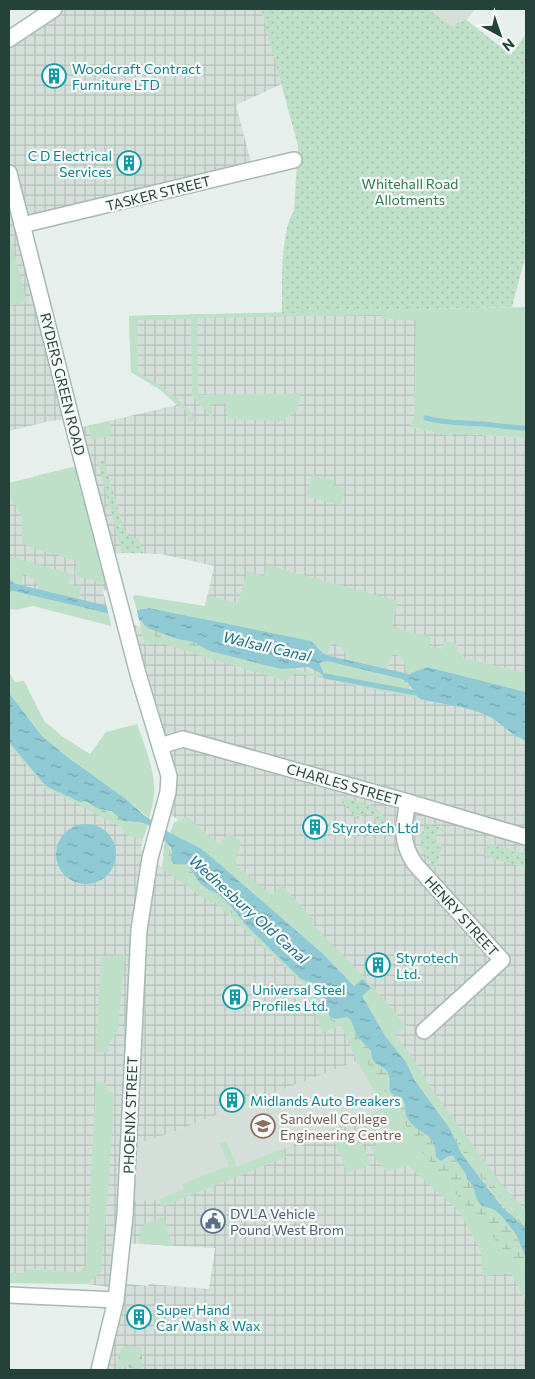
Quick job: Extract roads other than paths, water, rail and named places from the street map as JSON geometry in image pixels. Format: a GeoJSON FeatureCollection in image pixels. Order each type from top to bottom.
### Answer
{"type":"FeatureCollection","features":[{"type":"Feature","properties":{"kind":"main road"},"geometry":{"type":"LineString","coordinates":[[9,39],[54,9]]}},
{"type":"Feature","properties":{"kind":"main road","name":"TASKER STREET"},"geometry":{"type":"LineString","coordinates":[[22,225],[294,160]]}},
{"type":"Feature","properties":{"kind":"main road","name":"RYDERS GREEN ROAD"},"geometry":{"type":"LineString","coordinates":[[9,173],[74,429],[160,746]]}},
{"type":"Feature","properties":{"kind":"main road","name":"CHARLES STREET"},"geometry":{"type":"LineString","coordinates":[[160,746],[183,739],[526,837]]}},
{"type":"Feature","properties":{"kind":"main road","name":"PHOENIX STREET"},"geometry":{"type":"LineString","coordinates":[[99,1370],[116,1300],[127,1192],[139,930],[150,858],[168,792],[169,776],[160,746]]}},
{"type":"Feature","properties":{"kind":"main road","name":"HENRY STREET"},"geometry":{"type":"LineString","coordinates":[[408,802],[404,834],[404,844],[408,854],[502,960],[424,1031]]}},
{"type":"Feature","properties":{"kind":"main road"},"geometry":{"type":"LineString","coordinates":[[9,1295],[116,1300]]}},
{"type":"Feature","properties":{"kind":"water","name":"Walsall Canal"},"geometry":{"type":"Polygon","coordinates":[[[9,579],[16,584],[104,605],[137,610],[149,608],[311,641],[325,655],[409,674],[427,667],[526,692],[526,740],[515,735],[484,714],[420,699],[408,683],[402,679],[327,661],[319,663],[325,676],[309,667],[281,669],[210,651],[194,642],[178,639],[150,629],[141,621],[13,591],[9,592],[9,579]]]}},
{"type":"Feature","properties":{"kind":"water","name":"Wednesbury Old Canal"},"geometry":{"type":"Polygon","coordinates":[[[9,693],[42,736],[66,756],[170,833],[200,848],[209,855],[322,953],[354,986],[363,979],[371,988],[362,996],[385,1036],[406,1062],[415,1081],[450,1129],[461,1153],[502,1207],[526,1228],[526,1258],[516,1234],[499,1213],[482,1206],[477,1200],[473,1186],[453,1156],[449,1156],[441,1161],[436,1157],[433,1142],[411,1123],[406,1115],[402,1098],[392,1094],[390,1091],[389,1077],[386,1070],[373,1060],[371,1051],[357,1036],[351,1020],[347,1017],[335,1019],[330,1017],[320,988],[316,984],[301,979],[250,929],[227,902],[200,883],[187,864],[174,864],[171,860],[171,847],[148,825],[140,822],[124,821],[111,811],[99,809],[85,801],[80,802],[46,786],[9,742],[9,693]]]}},
{"type":"Feature","properties":{"kind":"water"},"geometry":{"type":"Polygon","coordinates":[[[86,824],[103,829],[111,837],[116,854],[111,871],[103,879],[86,884],[69,879],[61,871],[56,854],[61,837],[69,829],[86,824]]]}},
{"type":"Feature","properties":{"kind":"waterway"},"geometry":{"type":"LineString","coordinates":[[426,418],[447,422],[526,428]]}},
{"type":"Feature","properties":{"kind":"waterway"},"geometry":{"type":"LineString","coordinates":[[325,676],[416,693]]}},
{"type":"Feature","properties":{"kind":"place","name":"Woodcraft Contract Furniture LTD"},"geometry":{"type":"Point","coordinates":[54,76]}},
{"type":"Feature","properties":{"kind":"place","name":"C D Electrical Services"},"geometry":{"type":"Point","coordinates":[129,163]}},
{"type":"Feature","properties":{"kind":"place","name":"Styrotech Ltd"},"geometry":{"type":"Point","coordinates":[315,827]}},
{"type":"Feature","properties":{"kind":"place","name":"Styrotech Ltd."},"geometry":{"type":"Point","coordinates":[378,965]}},
{"type":"Feature","properties":{"kind":"place","name":"Universal Steel Profiles Ltd."},"geometry":{"type":"Point","coordinates":[235,997]}},
{"type":"Feature","properties":{"kind":"place","name":"Midlands Auto Breakers"},"geometry":{"type":"Point","coordinates":[232,1100]}},
{"type":"Feature","properties":{"kind":"place","name":"Sandwell College Engineering Centre"},"geometry":{"type":"Point","coordinates":[263,1126]}},
{"type":"Feature","properties":{"kind":"place","name":"DVLA Vehicle Pound West Brom"},"geometry":{"type":"Point","coordinates":[213,1221]}},
{"type":"Feature","properties":{"kind":"place","name":"Super Hand Car Wash & Wax"},"geometry":{"type":"Point","coordinates":[139,1317]}},
{"type":"Feature","properties":{"kind":"park label","name":"Whitehall Road Allotments"},"geometry":{"type":"Point","coordinates":[410,192]}}]}
